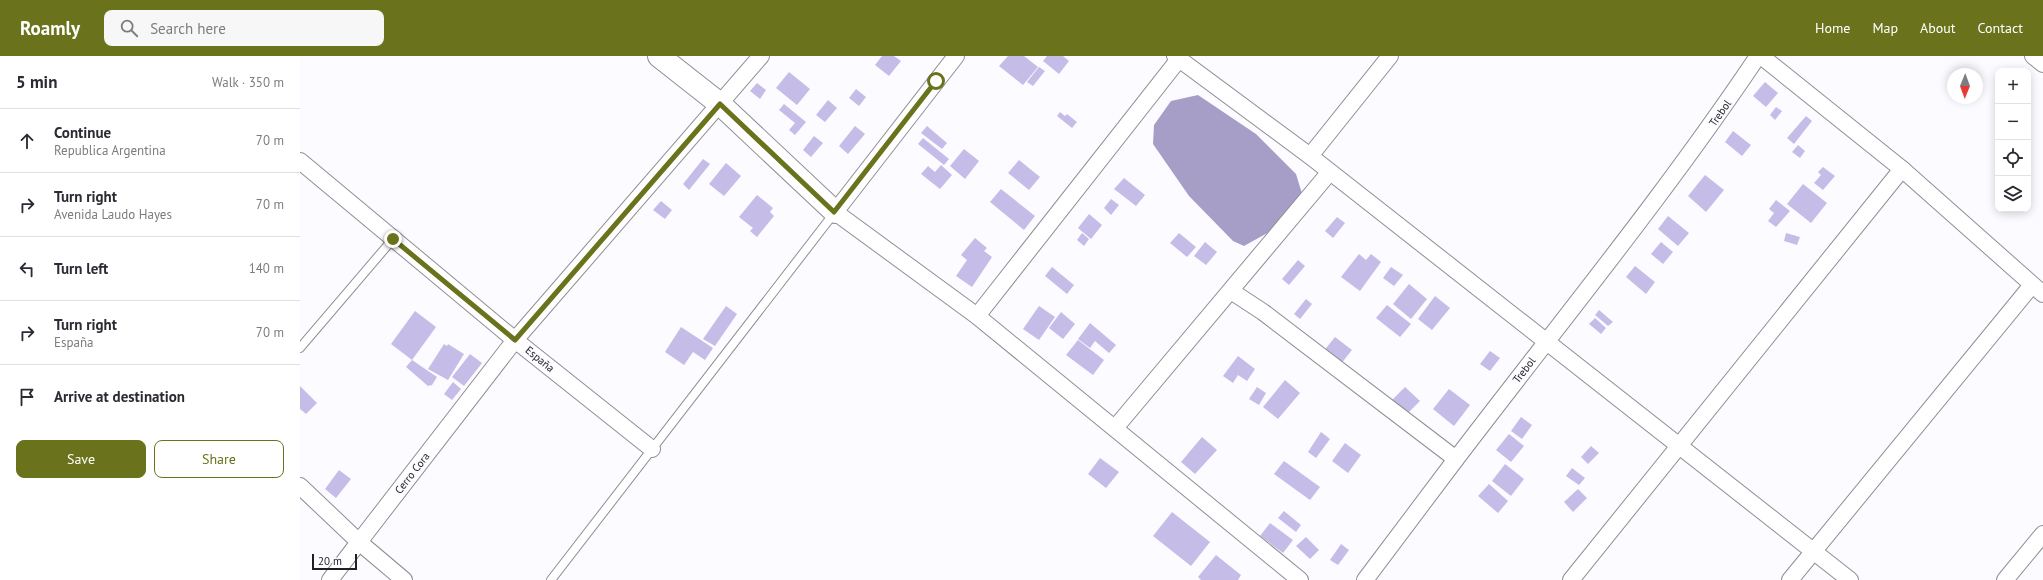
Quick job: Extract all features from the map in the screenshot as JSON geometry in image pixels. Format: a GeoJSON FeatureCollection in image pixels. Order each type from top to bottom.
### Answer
{"type":"FeatureCollection","features":[{"type":"Feature","properties":{"kind":"street"},"geometry":{"type":"LineString","coordinates":[[659,56],[720,104],[834,212],[977,316],[1300,580]]}},
{"type":"Feature","properties":{"kind":"street","name":"Cerro Cora"},"geometry":{"type":"LineString","coordinates":[[330,580],[515,340],[761,56]]}},
{"type":"Feature","properties":{"kind":"street"},"geometry":{"type":"LineString","coordinates":[[834,212],[956,56]]}},
{"type":"Feature","properties":{"kind":"street"},"geometry":{"type":"LineString","coordinates":[[1310,156],[1390,56]]}},
{"type":"Feature","properties":{"kind":"street"},"geometry":{"type":"LineString","coordinates":[[1760,56],[1902,170],[2038,289],[1790,580]]}},
{"type":"Feature","properties":{"kind":"street","name":"Trebol"},"geometry":{"type":"LineString","coordinates":[[1365,580],[1546,340],[1619,250],[1717,118],[1760,56]]}},
{"type":"Feature","properties":{"kind":"street"},"geometry":{"type":"LineString","coordinates":[[2033,56],[2043,64]]}},
{"type":"Feature","properties":{"kind":"street"},"geometry":{"type":"LineString","coordinates":[[977,316],[1177,57],[1310,156],[1329,173],[1546,340],[1678,446],[1814,550],[1850,580]]}},
{"type":"Feature","properties":{"kind":"street","name":"España"},"geometry":{"type":"LineString","coordinates":[[300,161],[515,340],[652,449]]}},
{"type":"Feature","properties":{"kind":"street"},"geometry":{"type":"LineString","coordinates":[[1571,580],[1902,170]]}},
{"type":"Feature","properties":{"kind":"street"},"geometry":{"type":"LineString","coordinates":[[1115,428],[1329,173]]}},
{"type":"Feature","properties":{"kind":"street"},"geometry":{"type":"LineString","coordinates":[[1231,291],[1263,312],[1456,459]]}},
{"type":"Feature","properties":{"kind":"street"},"geometry":{"type":"LineString","coordinates":[[300,486],[359,542],[404,580]]}},
{"type":"Feature","properties":{"kind":"street"},"geometry":{"type":"LineString","coordinates":[[2005,580],[2043,534]]}},
{"type":"Feature","properties":{"kind":"lane"},"geometry":{"type":"LineString","coordinates":[[551,580],[834,212]]}},
{"type":"Feature","properties":{"kind":"lane"},"geometry":{"type":"LineString","coordinates":[[300,348],[393,239]]}},
{"type":"Feature","properties":{"kind":"shaded area"},"geometry":{"type":"Polygon","coordinates":[[[1198,95],[1256,134],[1296,174],[1304,200],[1271,231],[1244,246],[1233,241],[1189,196],[1153,144],[1154,125],[1171,101],[1198,95]]]}},
{"type":"Feature","properties":{"kind":"building"},"geometry":{"type":"Polygon","coordinates":[[[882,56],[894,56],[901,61],[889,76],[875,65],[882,56]]]}},
{"type":"Feature","properties":{"kind":"building"},"geometry":{"type":"Polygon","coordinates":[[[1008,56],[1024,56],[1038,67],[1023,85],[999,66],[1008,56]]]}},
{"type":"Feature","properties":{"kind":"building"},"geometry":{"type":"Polygon","coordinates":[[[1047,56],[1063,56],[1069,61],[1059,74],[1043,61],[1047,56]]]}},
{"type":"Feature","properties":{"kind":"building"},"geometry":{"type":"Polygon","coordinates":[[[1039,67],[1045,71],[1033,86],[1027,82],[1039,67]]]}},
{"type":"Feature","properties":{"kind":"building"},"geometry":{"type":"Polygon","coordinates":[[[789,72],[810,89],[797,105],[776,88],[789,72]]]}},
{"type":"Feature","properties":{"kind":"building"},"geometry":{"type":"Polygon","coordinates":[[[1765,82],[1778,93],[1766,107],[1753,96],[1765,82]]]}},
{"type":"Feature","properties":{"kind":"building"},"geometry":{"type":"Polygon","coordinates":[[[757,83],[766,90],[760,99],[750,91],[757,83]]]}},
{"type":"Feature","properties":{"kind":"building"},"geometry":{"type":"Polygon","coordinates":[[[856,89],[866,97],[859,106],[849,98],[856,89]]]}},
{"type":"Feature","properties":{"kind":"building"},"geometry":{"type":"Polygon","coordinates":[[[828,100],[837,108],[825,122],[816,115],[828,100]]]}},
{"type":"Feature","properties":{"kind":"building"},"geometry":{"type":"Polygon","coordinates":[[[784,104],[806,122],[795,135],[789,130],[795,123],[779,110],[784,104]]]}},
{"type":"Feature","properties":{"kind":"building"},"geometry":{"type":"Polygon","coordinates":[[[1776,107],[1782,111],[1775,120],[1770,115],[1776,107]]]}},
{"type":"Feature","properties":{"kind":"building"},"geometry":{"type":"Polygon","coordinates":[[[1060,112],[1065,116],[1067,114],[1077,122],[1072,128],[1057,116],[1060,112]]]}},
{"type":"Feature","properties":{"kind":"building"},"geometry":{"type":"Polygon","coordinates":[[[1806,116],[1812,121],[1794,144],[1787,138],[1806,116]]]}},
{"type":"Feature","properties":{"kind":"building"},"geometry":{"type":"Polygon","coordinates":[[[855,126],[865,134],[848,154],[839,146],[855,126]]]}},
{"type":"Feature","properties":{"kind":"building"},"geometry":{"type":"Polygon","coordinates":[[[927,126],[947,143],[942,149],[921,133],[927,126]]]}},
{"type":"Feature","properties":{"kind":"building"},"geometry":{"type":"Polygon","coordinates":[[[1733,131],[1751,145],[1742,156],[1725,142],[1733,131]]]}},
{"type":"Feature","properties":{"kind":"building"},"geometry":{"type":"Polygon","coordinates":[[[814,136],[823,143],[811,157],[803,150],[814,136]]]}},
{"type":"Feature","properties":{"kind":"building"},"geometry":{"type":"Polygon","coordinates":[[[923,138],[949,159],[944,165],[918,144],[923,138]]]}},
{"type":"Feature","properties":{"kind":"building"},"geometry":{"type":"Polygon","coordinates":[[[1798,145],[1805,151],[1800,158],[1792,152],[1798,145]]]}},
{"type":"Feature","properties":{"kind":"building"},"geometry":{"type":"Polygon","coordinates":[[[964,149],[979,161],[965,179],[950,166],[964,149]]]}},
{"type":"Feature","properties":{"kind":"building"},"geometry":{"type":"Polygon","coordinates":[[[703,159],[710,164],[689,190],[683,184],[703,159]]]}},
{"type":"Feature","properties":{"kind":"building"},"geometry":{"type":"Polygon","coordinates":[[[1019,160],[1040,177],[1029,190],[1008,173],[1019,160]]]}},
{"type":"Feature","properties":{"kind":"building"},"geometry":{"type":"Polygon","coordinates":[[[726,163],[741,176],[724,196],[709,184],[726,163]]]}},
{"type":"Feature","properties":{"kind":"building"},"geometry":{"type":"Polygon","coordinates":[[[941,165],[952,175],[940,189],[921,174],[928,166],[935,172],[941,165]]]}},
{"type":"Feature","properties":{"kind":"building"},"geometry":{"type":"Polygon","coordinates":[[[1823,167],[1835,176],[1823,190],[1814,183],[1821,175],[1818,172],[1823,167]]]}},
{"type":"Feature","properties":{"kind":"building"},"geometry":{"type":"Polygon","coordinates":[[[1705,175],[1724,190],[1706,212],[1688,196],[1705,175]]]}},
{"type":"Feature","properties":{"kind":"building"},"geometry":{"type":"Polygon","coordinates":[[[1124,178],[1145,195],[1136,206],[1114,189],[1124,178]]]}},
{"type":"Feature","properties":{"kind":"building"},"geometry":{"type":"Polygon","coordinates":[[[1803,184],[1827,203],[1811,223],[1787,204],[1803,184]]]}},
{"type":"Feature","properties":{"kind":"building"},"geometry":{"type":"Polygon","coordinates":[[[1001,189],[1035,216],[1024,230],[990,202],[1001,189]]]}},
{"type":"Feature","properties":{"kind":"building"},"geometry":{"type":"Polygon","coordinates":[[[757,195],[773,208],[770,212],[774,216],[757,237],[750,231],[753,228],[739,217],[757,195]]]}},
{"type":"Feature","properties":{"kind":"building"},"geometry":{"type":"Polygon","coordinates":[[[1111,199],[1119,205],[1111,215],[1104,208],[1111,199]]]}},
{"type":"Feature","properties":{"kind":"building"},"geometry":{"type":"Polygon","coordinates":[[[1776,200],[1790,211],[1776,227],[1768,221],[1774,213],[1769,209],[1776,200]]]}},
{"type":"Feature","properties":{"kind":"building"},"geometry":{"type":"Polygon","coordinates":[[[661,201],[672,210],[665,219],[653,210],[661,201]]]}},
{"type":"Feature","properties":{"kind":"building"},"geometry":{"type":"Polygon","coordinates":[[[1089,214],[1102,225],[1091,239],[1078,228],[1089,214]]]}},
{"type":"Feature","properties":{"kind":"building"},"geometry":{"type":"Polygon","coordinates":[[[1668,216],[1689,233],[1678,246],[1658,229],[1668,216]]]}},
{"type":"Feature","properties":{"kind":"building"},"geometry":{"type":"Polygon","coordinates":[[[1337,217],[1345,223],[1333,238],[1325,231],[1337,217]]]}},
{"type":"Feature","properties":{"kind":"building"},"geometry":{"type":"Polygon","coordinates":[[[1082,233],[1089,239],[1084,246],[1077,240],[1082,233]]]}},
{"type":"Feature","properties":{"kind":"building"},"geometry":{"type":"Polygon","coordinates":[[[1179,233],[1196,247],[1187,257],[1170,243],[1179,233]]]}},
{"type":"Feature","properties":{"kind":"building"},"geometry":{"type":"Polygon","coordinates":[[[1786,233],[1800,237],[1797,245],[1784,241],[1786,233]]]}},
{"type":"Feature","properties":{"kind":"building"},"geometry":{"type":"Polygon","coordinates":[[[975,238],[987,248],[984,251],[992,257],[972,287],[956,276],[967,260],[961,255],[975,238]]]}},
{"type":"Feature","properties":{"kind":"building"},"geometry":{"type":"Polygon","coordinates":[[[1205,242],[1217,252],[1206,265],[1194,256],[1205,242]]]}},
{"type":"Feature","properties":{"kind":"building"},"geometry":{"type":"Polygon","coordinates":[[[1661,242],[1673,252],[1663,264],[1651,254],[1661,242]]]}},
{"type":"Feature","properties":{"kind":"building"},"geometry":{"type":"Polygon","coordinates":[[[1359,254],[1366,260],[1371,254],[1381,262],[1360,291],[1341,277],[1359,254]]]}},
{"type":"Feature","properties":{"kind":"building"},"geometry":{"type":"Polygon","coordinates":[[[1298,260],[1305,266],[1289,285],[1282,279],[1298,260]]]}},
{"type":"Feature","properties":{"kind":"building"},"geometry":{"type":"Polygon","coordinates":[[[1635,266],[1655,282],[1646,294],[1626,277],[1635,266]]]}},
{"type":"Feature","properties":{"kind":"building"},"geometry":{"type":"Polygon","coordinates":[[[1052,267],[1074,285],[1067,294],[1045,276],[1052,267]]]}},
{"type":"Feature","properties":{"kind":"building"},"geometry":{"type":"Polygon","coordinates":[[[1391,267],[1403,275],[1394,286],[1383,278],[1391,267]]]}},
{"type":"Feature","properties":{"kind":"building"},"geometry":{"type":"Polygon","coordinates":[[[1409,284],[1427,299],[1411,319],[1393,304],[1409,284]]]}},
{"type":"Feature","properties":{"kind":"building"},"geometry":{"type":"Polygon","coordinates":[[[1435,296],[1450,308],[1432,330],[1418,319],[1435,296]]]}},
{"type":"Feature","properties":{"kind":"building"},"geometry":{"type":"Polygon","coordinates":[[[1306,299],[1312,304],[1300,319],[1294,314],[1306,299]]]}},
{"type":"Feature","properties":{"kind":"building"},"geometry":{"type":"Polygon","coordinates":[[[1387,305],[1411,324],[1400,337],[1376,318],[1387,305]]]}},
{"type":"Feature","properties":{"kind":"building"},"geometry":{"type":"Polygon","coordinates":[[[726,306],[737,314],[715,346],[703,339],[726,306]]]}},
{"type":"Feature","properties":{"kind":"building"},"geometry":{"type":"Polygon","coordinates":[[[1039,306],[1055,317],[1039,340],[1023,329],[1039,306]]]}},
{"type":"Feature","properties":{"kind":"building"},"geometry":{"type":"Polygon","coordinates":[[[1599,310],[1613,322],[1608,326],[1595,315],[1599,310]]]}},
{"type":"Feature","properties":{"kind":"building"},"geometry":{"type":"Polygon","coordinates":[[[415,311],[436,327],[412,360],[391,344],[415,311]]]}},
{"type":"Feature","properties":{"kind":"building"},"geometry":{"type":"Polygon","coordinates":[[[1061,312],[1075,324],[1063,339],[1049,328],[1061,312]]]}},
{"type":"Feature","properties":{"kind":"building"},"geometry":{"type":"Polygon","coordinates":[[[1595,318],[1606,328],[1601,334],[1589,324],[1595,318]]]}},
{"type":"Feature","properties":{"kind":"building"},"geometry":{"type":"Polygon","coordinates":[[[1090,323],[1116,345],[1109,353],[1095,341],[1090,348],[1078,339],[1090,323]]]}},
{"type":"Feature","properties":{"kind":"building"},"geometry":{"type":"Polygon","coordinates":[[[681,327],[713,348],[705,360],[693,352],[684,365],[665,352],[681,327]]]}},
{"type":"Feature","properties":{"kind":"building"},"geometry":{"type":"Polygon","coordinates":[[[1335,337],[1352,350],[1340,365],[1323,352],[1335,337]]]}},
{"type":"Feature","properties":{"kind":"building"},"geometry":{"type":"Polygon","coordinates":[[[1078,340],[1104,360],[1093,375],[1066,355],[1078,340]]]}},
{"type":"Feature","properties":{"kind":"building"},"geometry":{"type":"Polygon","coordinates":[[[444,344],[447,346],[448,344],[464,354],[448,380],[428,369],[444,344]]]}},
{"type":"Feature","properties":{"kind":"building"},"geometry":{"type":"Polygon","coordinates":[[[1490,351],[1500,358],[1490,371],[1480,364],[1490,351]]]}},
{"type":"Feature","properties":{"kind":"building"},"geometry":{"type":"Polygon","coordinates":[[[470,354],[482,363],[464,386],[452,377],[470,354]]]}},
{"type":"Feature","properties":{"kind":"building"},"geometry":{"type":"Polygon","coordinates":[[[1238,356],[1255,369],[1247,381],[1238,375],[1233,383],[1223,376],[1238,356]]]}},
{"type":"Feature","properties":{"kind":"building"},"geometry":{"type":"Polygon","coordinates":[[[412,360],[437,377],[432,385],[428,386],[406,367],[412,360]]]}},
{"type":"Feature","properties":{"kind":"building"},"geometry":{"type":"Polygon","coordinates":[[[1285,380],[1300,393],[1278,419],[1263,407],[1285,380]]]}},
{"type":"Feature","properties":{"kind":"building"},"geometry":{"type":"Polygon","coordinates":[[[453,382],[461,389],[452,400],[444,394],[453,382]]]}},
{"type":"Feature","properties":{"kind":"building"},"geometry":{"type":"Polygon","coordinates":[[[300,386],[317,403],[306,414],[300,409],[300,386]]]}},
{"type":"Feature","properties":{"kind":"building"},"geometry":{"type":"Polygon","coordinates":[[[1257,387],[1266,393],[1259,405],[1249,399],[1257,387]]]}},
{"type":"Feature","properties":{"kind":"building"},"geometry":{"type":"Polygon","coordinates":[[[1405,387],[1420,401],[1405,416],[1390,402],[1405,387]]]}},
{"type":"Feature","properties":{"kind":"building"},"geometry":{"type":"Polygon","coordinates":[[[1449,389],[1470,405],[1454,426],[1433,409],[1449,389]]]}},
{"type":"Feature","properties":{"kind":"building"},"geometry":{"type":"Polygon","coordinates":[[[1521,417],[1532,425],[1522,439],[1511,431],[1521,417]]]}},
{"type":"Feature","properties":{"kind":"building"},"geometry":{"type":"Polygon","coordinates":[[[1321,432],[1330,439],[1316,458],[1308,452],[1321,432]]]}},
{"type":"Feature","properties":{"kind":"building"},"geometry":{"type":"Polygon","coordinates":[[[1509,434],[1524,446],[1511,462],[1496,450],[1509,434]]]}},
{"type":"Feature","properties":{"kind":"building"},"geometry":{"type":"Polygon","coordinates":[[[1202,437],[1217,450],[1195,474],[1181,462],[1202,437]]]}},
{"type":"Feature","properties":{"kind":"building"},"geometry":{"type":"Polygon","coordinates":[[[1345,443],[1361,455],[1348,473],[1332,461],[1345,443]]]}},
{"type":"Feature","properties":{"kind":"building"},"geometry":{"type":"Polygon","coordinates":[[[1591,446],[1599,453],[1588,464],[1581,457],[1591,446]]]}},
{"type":"Feature","properties":{"kind":"building"},"geometry":{"type":"Polygon","coordinates":[[[1100,458],[1119,472],[1106,488],[1088,474],[1100,458]]]}},
{"type":"Feature","properties":{"kind":"building"},"geometry":{"type":"Polygon","coordinates":[[[1284,461],[1320,487],[1310,500],[1274,474],[1284,461]]]}},
{"type":"Feature","properties":{"kind":"building"},"geometry":{"type":"Polygon","coordinates":[[[1505,464],[1524,479],[1511,496],[1492,481],[1505,464]]]}},
{"type":"Feature","properties":{"kind":"building"},"geometry":{"type":"Polygon","coordinates":[[[1572,468],[1585,478],[1579,485],[1566,476],[1572,468]]]}},
{"type":"Feature","properties":{"kind":"building"},"geometry":{"type":"Polygon","coordinates":[[[339,470],[351,479],[336,498],[325,489],[339,470]]]}},
{"type":"Feature","properties":{"kind":"building"},"geometry":{"type":"Polygon","coordinates":[[[1489,484],[1508,501],[1498,513],[1478,496],[1489,484]]]}},
{"type":"Feature","properties":{"kind":"building"},"geometry":{"type":"Polygon","coordinates":[[[1578,489],[1587,498],[1573,512],[1564,502],[1578,489]]]}},
{"type":"Feature","properties":{"kind":"building"},"geometry":{"type":"Polygon","coordinates":[[[1284,511],[1301,525],[1296,532],[1278,518],[1284,511]]]}},
{"type":"Feature","properties":{"kind":"building"},"geometry":{"type":"Polygon","coordinates":[[[1172,512],[1210,542],[1191,566],[1153,536],[1172,512]]]}},
{"type":"Feature","properties":{"kind":"building"},"geometry":{"type":"Polygon","coordinates":[[[1270,523],[1293,540],[1283,553],[1260,536],[1270,523]]]}},
{"type":"Feature","properties":{"kind":"building"},"geometry":{"type":"Polygon","coordinates":[[[1306,537],[1319,550],[1310,559],[1296,546],[1306,537]]]}},
{"type":"Feature","properties":{"kind":"building"},"geometry":{"type":"Polygon","coordinates":[[[1341,544],[1349,550],[1338,565],[1330,560],[1341,544]]]}},
{"type":"Feature","properties":{"kind":"building"},"geometry":{"type":"Polygon","coordinates":[[[1216,555],[1241,575],[1238,580],[1201,580],[1198,577],[1216,555]]]}},
{"type":"Feature","properties":{"kind":"route"},"geometry":{"type":"LineString","coordinates":[[393,239],[515,340],[720,104],[834,212],[936,81]]}}]}
